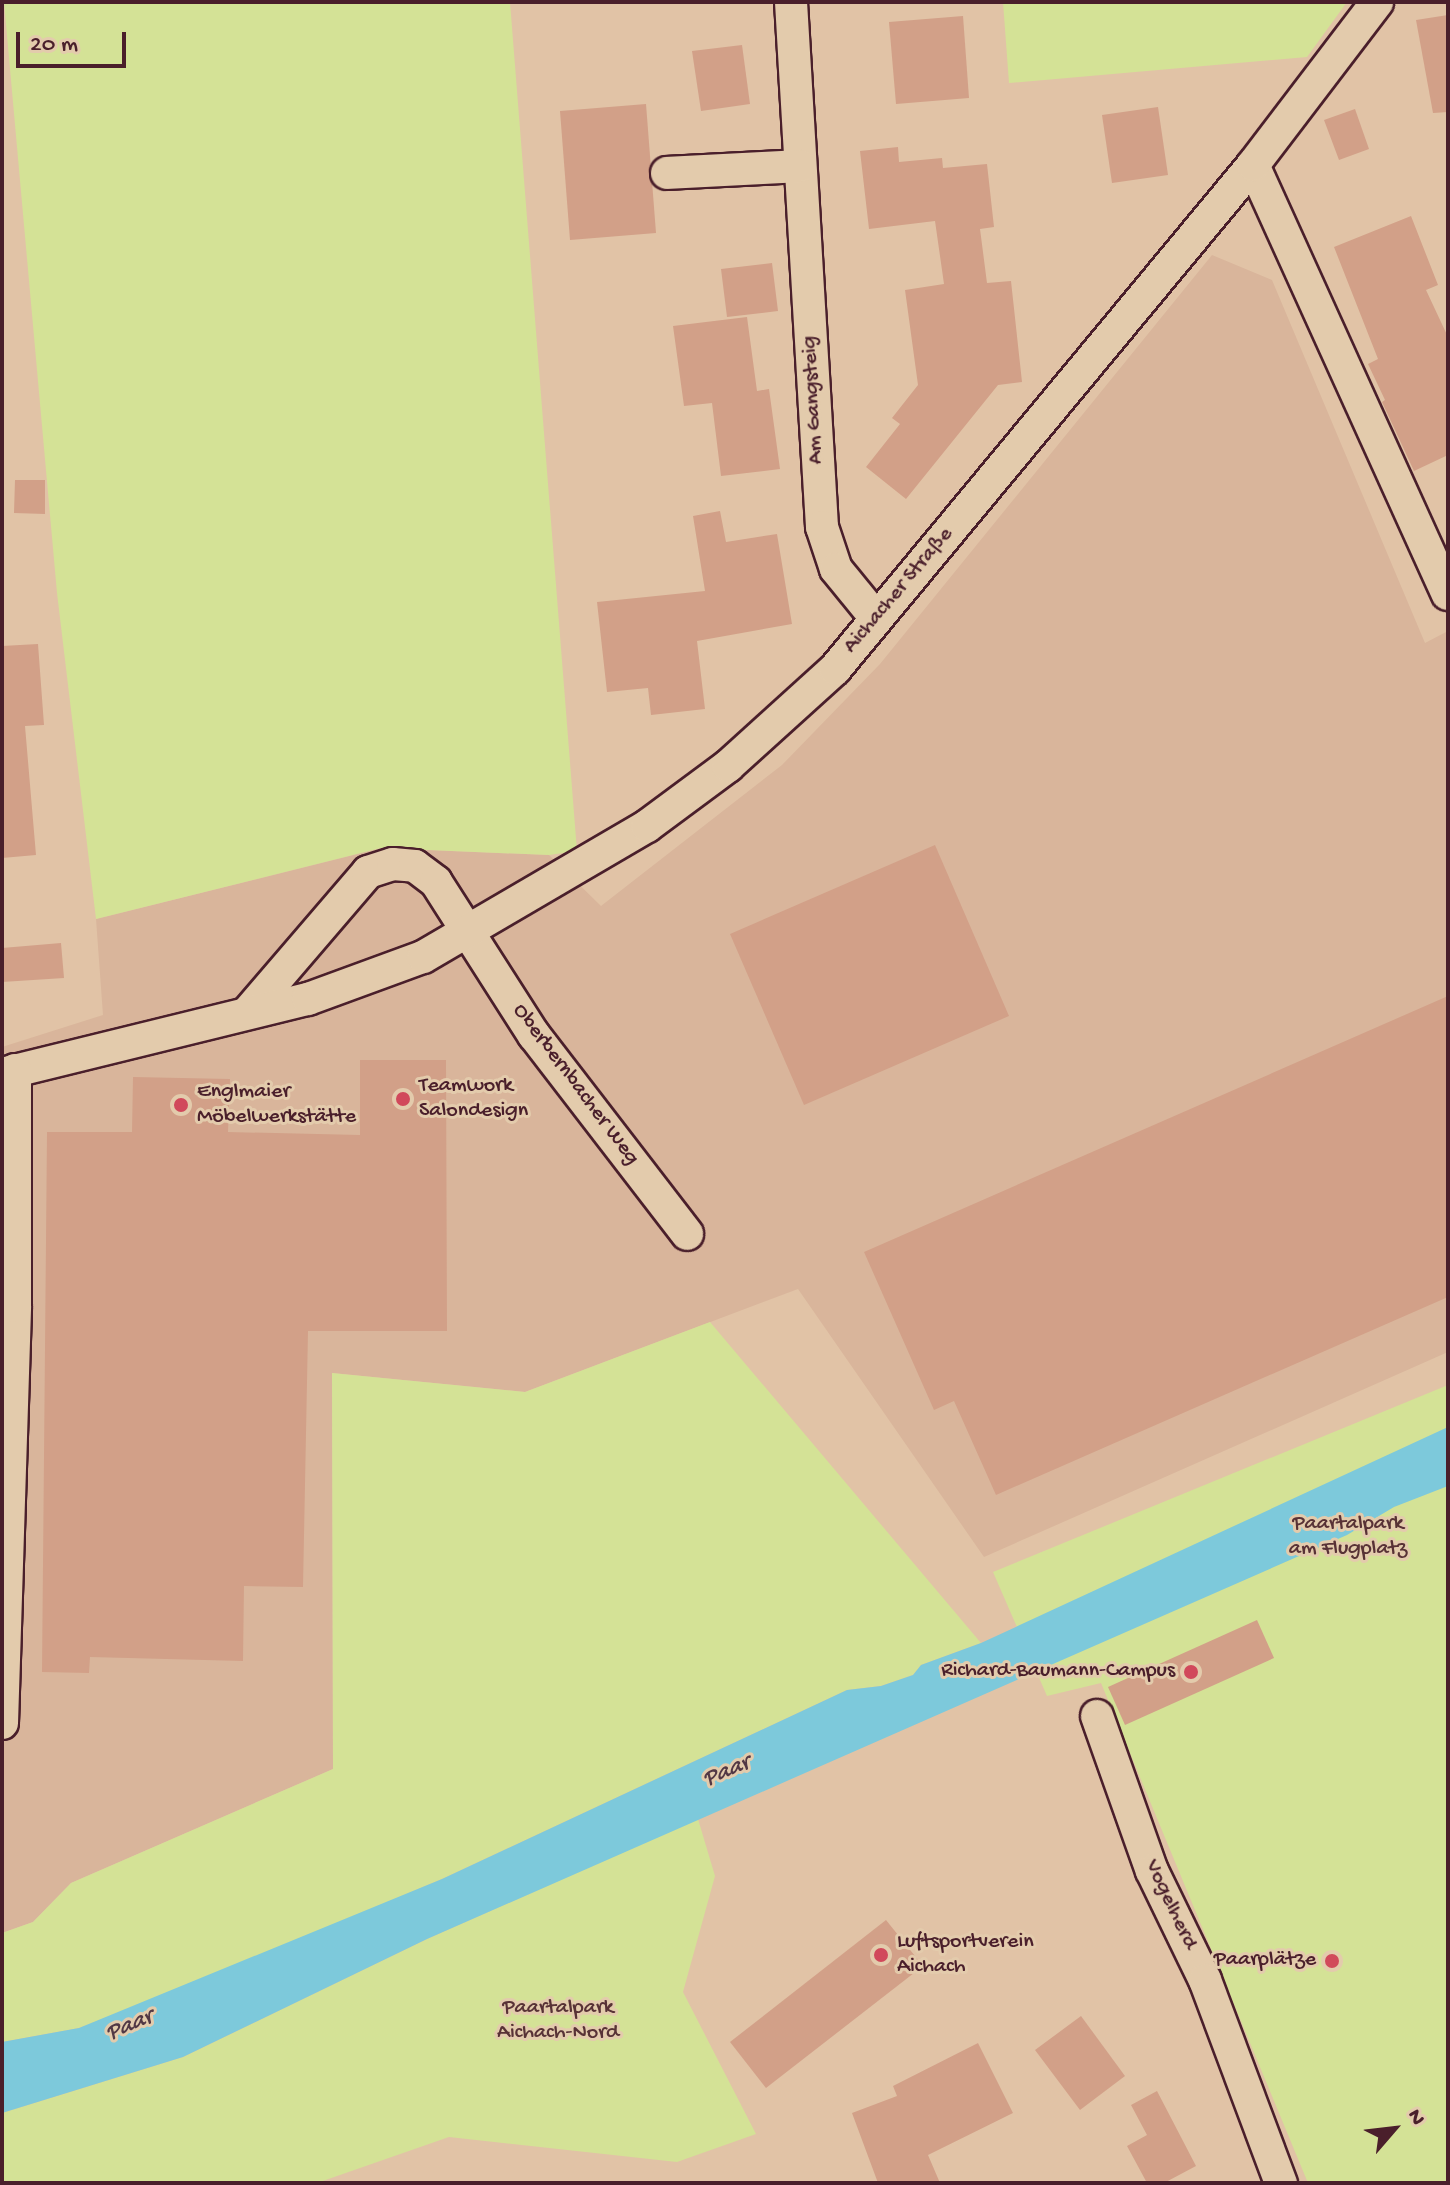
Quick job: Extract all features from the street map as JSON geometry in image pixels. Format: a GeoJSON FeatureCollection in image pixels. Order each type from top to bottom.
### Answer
{"type":"FeatureCollection","features":[{"type":"Feature","properties":{"kind":"street","name":"Am Gangsteig"},"geometry":{"type":"LineString","coordinates":[[791,2],[822,527],[836,569],[876,618]]}},
{"type":"Feature","properties":{"kind":"street","name":"Aichacher Straße"},"geometry":{"type":"LineString","coordinates":[[468,933],[647,826],[728,766],[835,669],[1253,165],[1377,2]]}},
{"type":"Feature","properties":{"kind":"street"},"geometry":{"type":"LineString","coordinates":[[1253,165],[1448,594]]}},
{"type":"Feature","properties":{"kind":"street"},"geometry":{"type":"LineString","coordinates":[[667,173],[800,166]]}},
{"type":"Feature","properties":{"kind":"street","name":"Oberbernbacher Weg"},"geometry":{"type":"LineString","coordinates":[[248,1012],[368,872],[393,864],[415,866],[436,882],[534,1035],[687,1234]]}},
{"type":"Feature","properties":{"kind":"street"},"geometry":{"type":"LineString","coordinates":[[2,1723],[15,1306],[8,1072],[368,980],[468,933]]}},
{"type":"Feature","properties":{"kind":"street","name":"Vogelherd"},"geometry":{"type":"LineString","coordinates":[[1097,1716],[1152,1871],[1205,1980],[1281,2183]]}},
{"type":"Feature","properties":{"kind":"shaded area"},"geometry":{"type":"Polygon","coordinates":[[[1212,255],[1272,280],[1425,643],[1448,631],[1448,1352],[984,1557],[798,1289],[525,1392],[332,1373],[333,1769],[71,1883],[33,1922],[2,1933],[2,1047],[103,1015],[96,919],[381,848],[549,855],[601,906],[782,765],[880,664],[1212,255]]]}},
{"type":"Feature","properties":{"kind":"green space"},"geometry":{"type":"Polygon","coordinates":[[[4,2],[510,2],[577,851],[549,855],[381,848],[96,919],[57,593],[4,2]]]}},
{"type":"Feature","properties":{"kind":"green space"},"geometry":{"type":"Polygon","coordinates":[[[1003,2],[1347,2],[1307,57],[1009,83],[1003,2]]]}},
{"type":"Feature","properties":{"kind":"green space"},"geometry":{"type":"Polygon","coordinates":[[[710,1322],[981,1643],[921,1665],[913,1675],[881,1686],[847,1690],[442,1879],[176,1991],[79,2028],[2,2042],[2,1933],[33,1922],[71,1883],[333,1769],[332,1373],[525,1392],[710,1322]]]}},
{"type":"Feature","properties":{"kind":"green space","name":"Paarplätze"},"geometry":{"type":"Polygon","coordinates":[[[1448,1385],[1448,2183],[1308,2183],[1101,1683],[1047,1696],[993,1572],[1448,1385]]]}},
{"type":"Feature","properties":{"kind":"green space","name":"Paartalpark Aichach-Nord"},"geometry":{"type":"Polygon","coordinates":[[[698,1819],[715,1876],[683,1992],[756,2134],[677,2162],[449,2137],[317,2183],[2,2183],[2,2113],[183,2057],[427,1939],[698,1819]]]}},
{"type":"Feature","properties":{"kind":"water","name":"Paar"},"geometry":{"type":"Polygon","coordinates":[[[1448,1427],[1448,1486],[1394,1507],[1347,1535],[427,1939],[183,2057],[2,2113],[2,2042],[79,2028],[442,1879],[847,1690],[881,1686],[913,1675],[921,1665],[981,1643],[1448,1427]]]}},
{"type":"Feature","properties":{"kind":"building"},"geometry":{"type":"Polygon","coordinates":[[[1448,15],[1448,112],[1433,113],[1416,20],[1448,15]]]}},
{"type":"Feature","properties":{"kind":"building"},"geometry":{"type":"Polygon","coordinates":[[[963,16],[969,98],[896,104],[889,22],[963,16]]]}},
{"type":"Feature","properties":{"kind":"building"},"geometry":{"type":"Polygon","coordinates":[[[742,45],[750,104],[701,111],[692,51],[742,45]]]}},
{"type":"Feature","properties":{"kind":"building"},"geometry":{"type":"Polygon","coordinates":[[[646,104],[656,233],[570,240],[560,111],[646,104]]]}},
{"type":"Feature","properties":{"kind":"building"},"geometry":{"type":"Polygon","coordinates":[[[1158,107],[1168,175],[1112,183],[1102,115],[1158,107]]]}},
{"type":"Feature","properties":{"kind":"building"},"geometry":{"type":"Polygon","coordinates":[[[1355,109],[1369,149],[1339,160],[1324,120],[1355,109]]]}},
{"type":"Feature","properties":{"kind":"building"},"geometry":{"type":"Polygon","coordinates":[[[898,147],[899,162],[942,158],[943,168],[987,164],[994,227],[980,229],[987,283],[1011,281],[1022,382],[998,385],[906,499],[866,467],[900,424],[892,418],[918,385],[905,290],[944,284],[935,221],[869,229],[860,151],[898,147]]]}},
{"type":"Feature","properties":{"kind":"building"},"geometry":{"type":"Polygon","coordinates":[[[1411,216],[1438,285],[1426,290],[1448,337],[1448,455],[1414,471],[1368,364],[1378,359],[1334,247],[1411,216]]]}},
{"type":"Feature","properties":{"kind":"building"},"geometry":{"type":"Polygon","coordinates":[[[772,263],[778,311],[727,317],[721,269],[772,263]]]}},
{"type":"Feature","properties":{"kind":"building"},"geometry":{"type":"Polygon","coordinates":[[[747,317],[757,391],[769,389],[780,469],[721,476],[712,403],[684,406],[673,326],[747,317]]]}},
{"type":"Feature","properties":{"kind":"building"},"geometry":{"type":"Polygon","coordinates":[[[15,480],[45,480],[45,514],[14,513],[15,480]]]}},
{"type":"Feature","properties":{"kind":"building"},"geometry":{"type":"Polygon","coordinates":[[[720,511],[726,542],[777,534],[792,624],[697,641],[705,709],[651,715],[648,688],[607,692],[597,602],[705,591],[693,516],[720,511]]]}},
{"type":"Feature","properties":{"kind":"building"},"geometry":{"type":"Polygon","coordinates":[[[38,644],[44,725],[25,726],[36,855],[2,858],[2,646],[38,644]]]}},
{"type":"Feature","properties":{"kind":"building"},"geometry":{"type":"Polygon","coordinates":[[[935,845],[1009,1016],[804,1105],[730,934],[935,845]]]}},
{"type":"Feature","properties":{"kind":"building"},"geometry":{"type":"Polygon","coordinates":[[[61,943],[64,978],[2,982],[2,948],[61,943]]]}},
{"type":"Feature","properties":{"kind":"building"},"geometry":{"type":"Polygon","coordinates":[[[1448,996],[1448,1297],[996,1495],[954,1401],[934,1410],[864,1252],[1448,996]]]}},
{"type":"Feature","properties":{"kind":"building","name":"Englmaier Möbelwerkstätte"},"geometry":{"type":"Polygon","coordinates":[[[360,1060],[446,1060],[447,1331],[308,1331],[303,1587],[244,1586],[243,1661],[90,1657],[89,1673],[42,1672],[47,1132],[132,1132],[133,1077],[230,1079],[228,1132],[360,1135],[360,1060]]]}},
{"type":"Feature","properties":{"kind":"building","name":"Richard-Baumann-Campus"},"geometry":{"type":"Polygon","coordinates":[[[1257,1620],[1274,1658],[1125,1725],[1108,1687],[1257,1620]]]}},
{"type":"Feature","properties":{"kind":"building"},"geometry":{"type":"Polygon","coordinates":[[[886,1920],[923,1966],[766,2088],[730,2042],[886,1920]]]}},
{"type":"Feature","properties":{"kind":"building"},"geometry":{"type":"Polygon","coordinates":[[[1081,2016],[1125,2076],[1080,2110],[1035,2050],[1081,2016]]]}},
{"type":"Feature","properties":{"kind":"building"},"geometry":{"type":"Polygon","coordinates":[[[978,2043],[1013,2113],[928,2155],[940,2183],[878,2183],[852,2113],[897,2096],[893,2086],[978,2043]]]}},
{"type":"Feature","properties":{"kind":"building"},"geometry":{"type":"Polygon","coordinates":[[[1157,2091],[1196,2166],[1164,2183],[1147,2183],[1127,2146],[1147,2135],[1131,2105],[1157,2091]]]}},
{"type":"Feature","properties":{"kind":"place","name":"Teamwork Salondesign"},"geometry":{"type":"Point","coordinates":[403,1099]}},
{"type":"Feature","properties":{"kind":"place","name":"Englmaier Möbelwerkstätte"},"geometry":{"type":"Point","coordinates":[181,1105]}},
{"type":"Feature","properties":{"kind":"place","name":"Richard-Baumann-Campus"},"geometry":{"type":"Point","coordinates":[1191,1672]}},
{"type":"Feature","properties":{"kind":"place","name":"Luftsportverein Aichach"},"geometry":{"type":"Point","coordinates":[881,1955]}},
{"type":"Feature","properties":{"kind":"place","name":"Paarplätze"},"geometry":{"type":"Point","coordinates":[1332,1961]}},
{"type":"Feature","properties":{"kind":"park label","name":"Paartalpark am Flugplatz"},"geometry":{"type":"Point","coordinates":[1348,1536]}}]}
